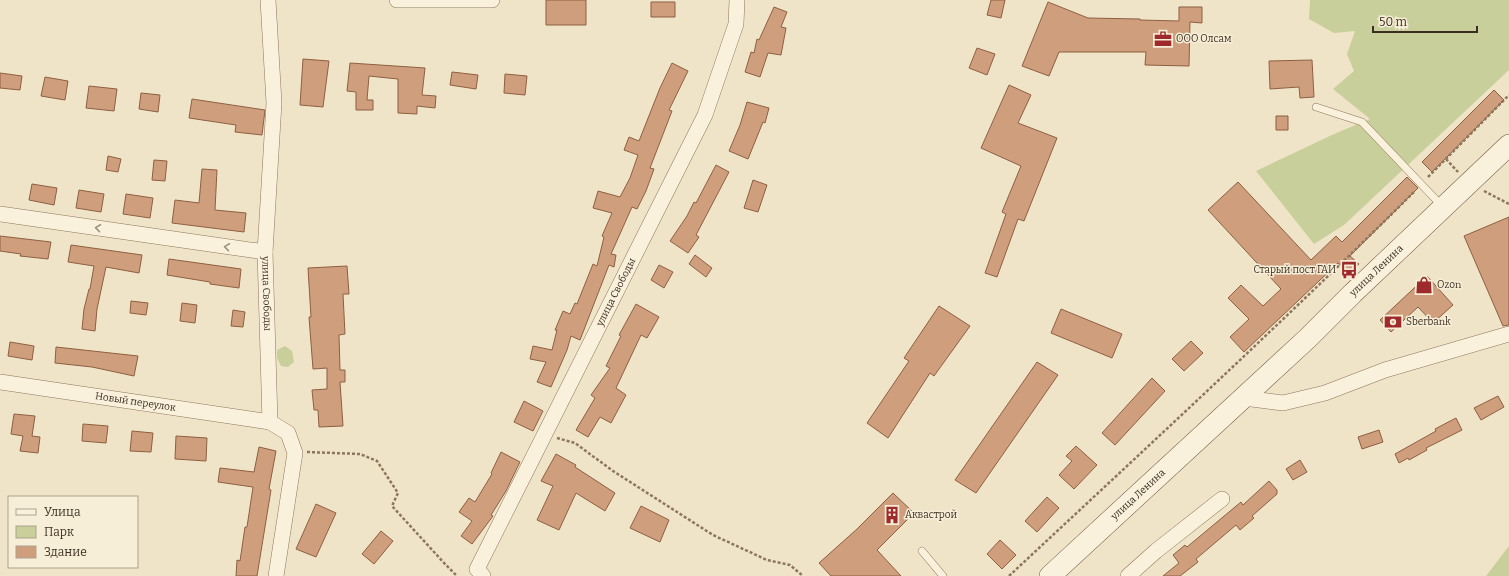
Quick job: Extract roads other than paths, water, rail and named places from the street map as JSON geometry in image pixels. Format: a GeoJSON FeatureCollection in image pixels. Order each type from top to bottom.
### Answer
{"type":"FeatureCollection","features":[{"type":"Feature","properties":{"kind":"main road","name":"улица Ленина"},"geometry":{"type":"LineString","coordinates":[[1050,576],[1308,338],[1353,293],[1509,145]]}},
{"type":"Feature","properties":{"kind":"street","name":"улица Свободы"},"geometry":{"type":"LineString","coordinates":[[268,0],[274,103],[265,252],[270,422]]}},
{"type":"Feature","properties":{"kind":"street"},"geometry":{"type":"LineString","coordinates":[[396,0],[492,0]]}},
{"type":"Feature","properties":{"kind":"street","name":"улица Свободы"},"geometry":{"type":"LineString","coordinates":[[483,576],[477,569],[705,115],[736,24],[737,0]]}},
{"type":"Feature","properties":{"kind":"street"},"geometry":{"type":"LineString","coordinates":[[0,214],[265,252]]}},
{"type":"Feature","properties":{"kind":"street"},"geometry":{"type":"LineString","coordinates":[[1244,398],[1282,403],[1325,393],[1385,370],[1509,334]]}},
{"type":"Feature","properties":{"kind":"street","name":"Новый переулок"},"geometry":{"type":"LineString","coordinates":[[0,382],[270,422]]}},
{"type":"Feature","properties":{"kind":"street"},"geometry":{"type":"LineString","coordinates":[[270,422],[288,433],[294,451],[276,576]]}},
{"type":"Feature","properties":{"kind":"street"},"geometry":{"type":"LineString","coordinates":[[1128,576],[1156,551],[1222,499]]}},
{"type":"Feature","properties":{"kind":"lane"},"geometry":{"type":"LineString","coordinates":[[1316,107],[1362,122],[1444,208]]}},
{"type":"Feature","properties":{"kind":"lane"},"geometry":{"type":"LineString","coordinates":[[922,551],[943,576]]}},
{"type":"Feature","properties":{"kind":"place","name":"ООО Олсам"},"geometry":{"type":"Point","coordinates":[1163,39]}},
{"type":"Feature","properties":{"kind":"place","name":"Старый пост ГАИ"},"geometry":{"type":"Point","coordinates":[1349,270]}},
{"type":"Feature","properties":{"kind":"place","name":"Ozon"},"geometry":{"type":"Point","coordinates":[1424,285]}},
{"type":"Feature","properties":{"kind":"place","name":"Sberbank"},"geometry":{"type":"Point","coordinates":[1393,322]}},
{"type":"Feature","properties":{"kind":"place","name":"Аквастрой"},"geometry":{"type":"Point","coordinates":[892,515]}}]}
